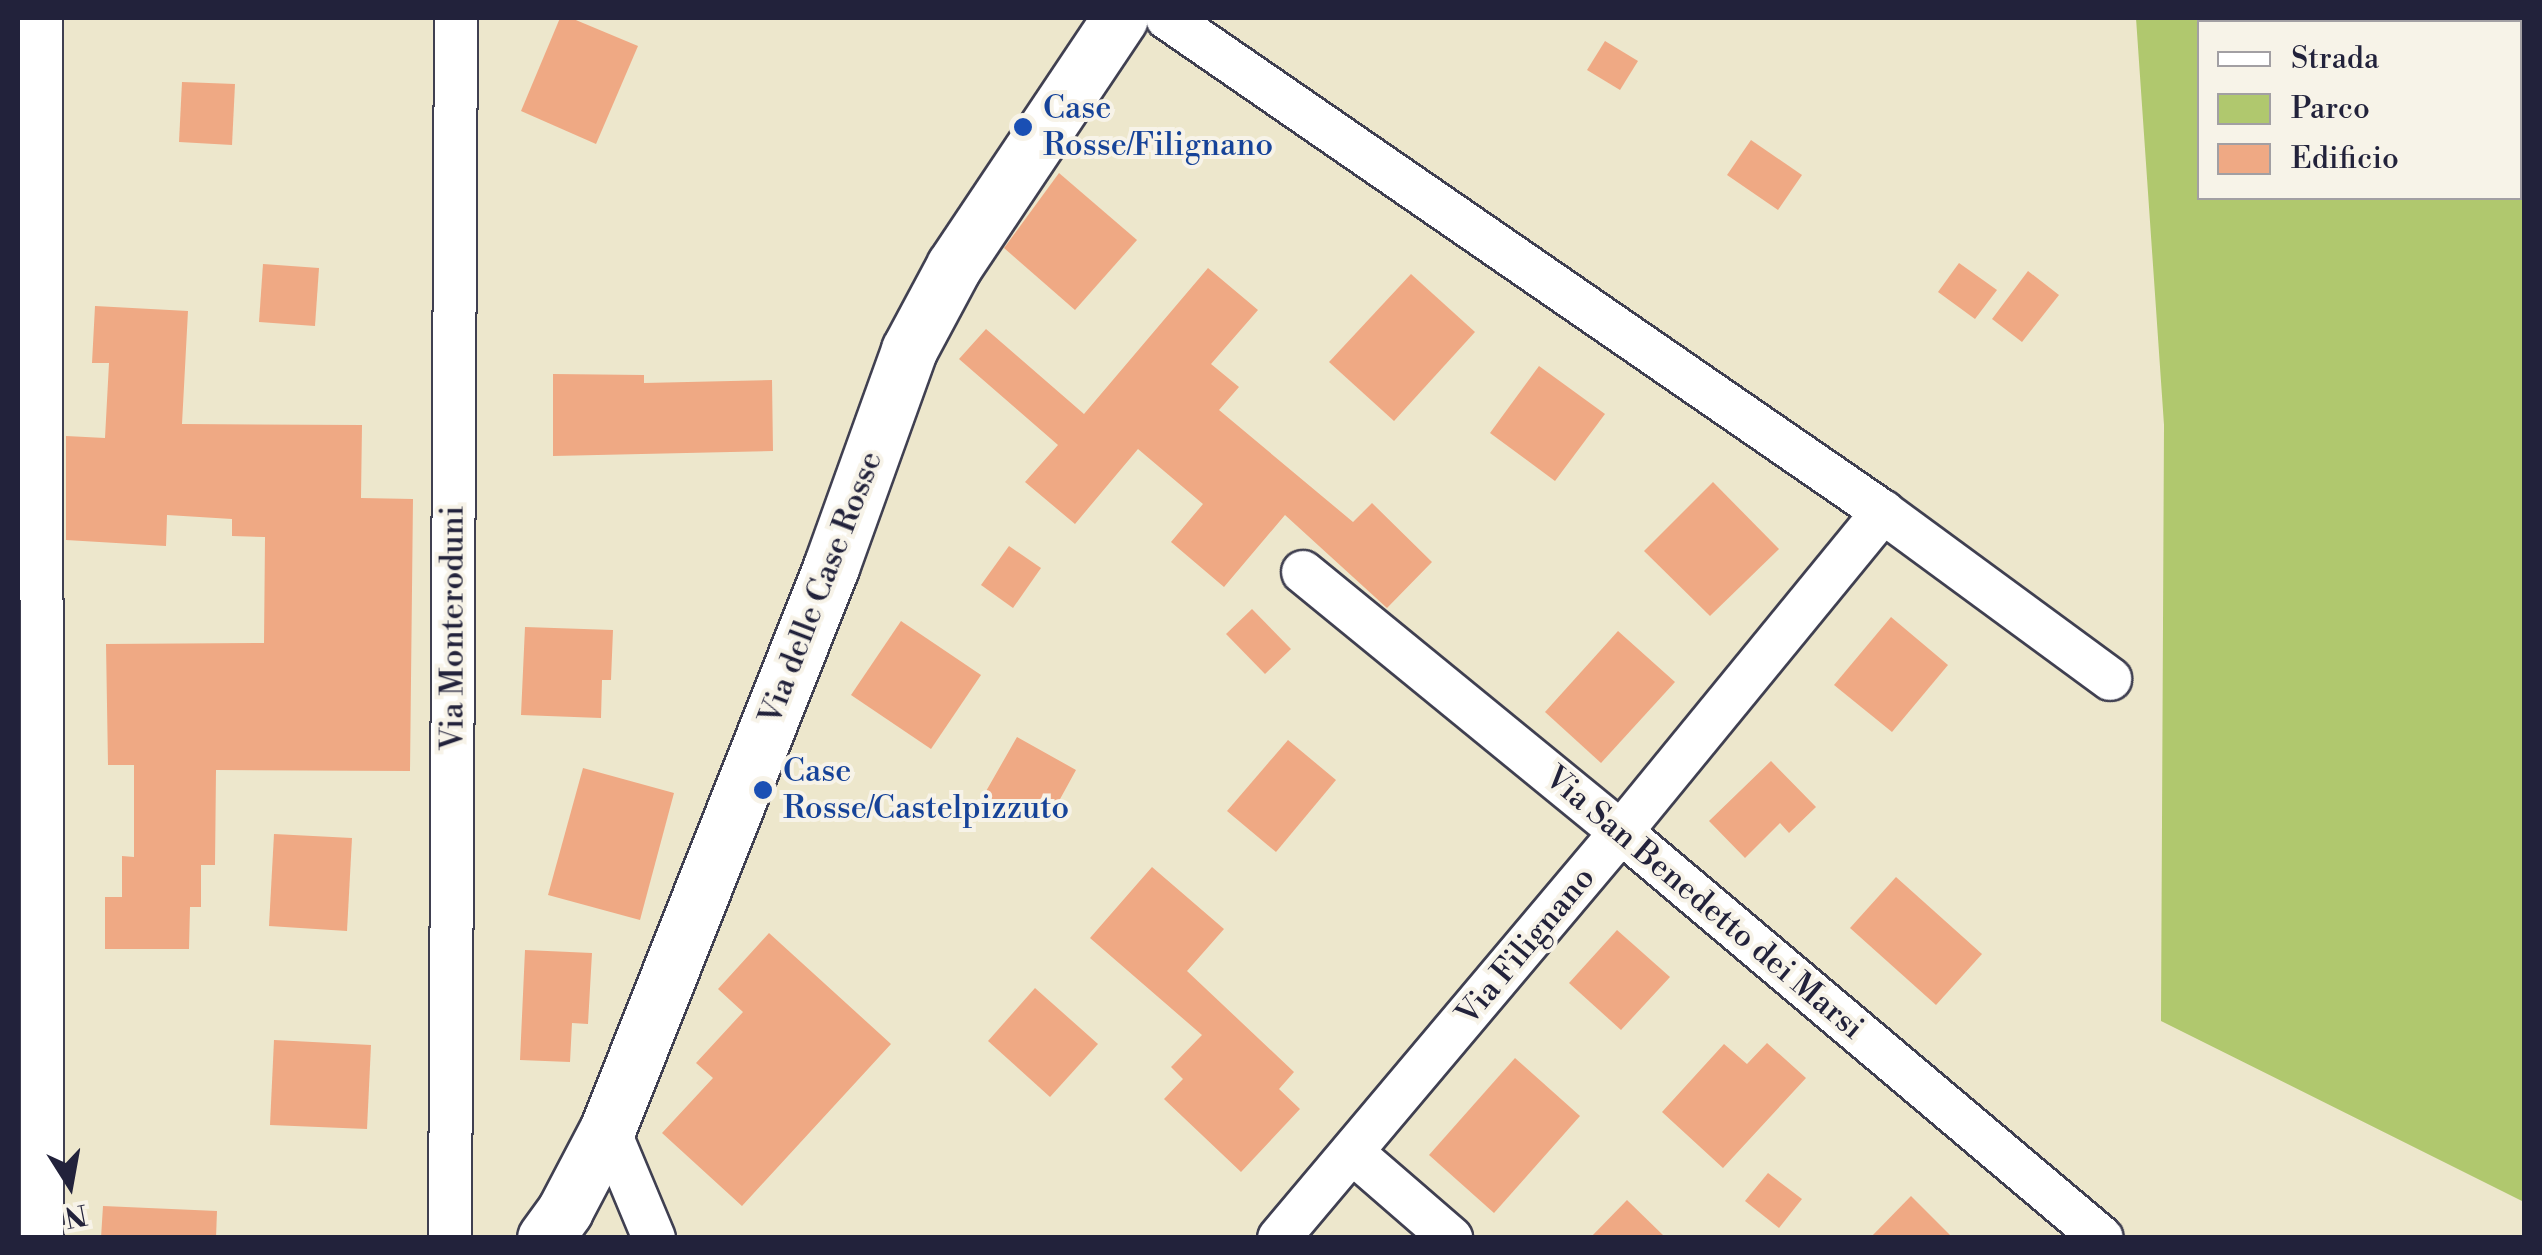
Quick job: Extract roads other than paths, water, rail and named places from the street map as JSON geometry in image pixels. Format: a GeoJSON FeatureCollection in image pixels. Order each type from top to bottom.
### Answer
{"type":"FeatureCollection","features":[{"type":"Feature","properties":{"kind":"street"},"geometry":{"type":"LineString","coordinates":[[42,18],[42,1238]]}},
{"type":"Feature","properties":{"kind":"street","name":"Via Monteroduni"},"geometry":{"type":"LineString","coordinates":[[450,1238],[456,18]]}},
{"type":"Feature","properties":{"kind":"street","name":"Via delle Case Rosse"},"geometry":{"type":"LineString","coordinates":[[545,1238],[565,1210],[608,1128],[831,568],[909,350],[954,266],[1120,18]]}},
{"type":"Feature","properties":{"kind":"street"},"geometry":{"type":"LineString","coordinates":[[1167,18],[1883,512],[2110,680]]}},
{"type":"Feature","properties":{"kind":"street","name":"Via Filignano"},"geometry":{"type":"LineString","coordinates":[[1278,1238],[1622,832],[1883,512]]}},
{"type":"Feature","properties":{"kind":"street","name":"Via San Benedetto dei Marsi"},"geometry":{"type":"LineString","coordinates":[[1303,572],[1622,832],[2102,1238]]}},
{"type":"Feature","properties":{"kind":"street"},"geometry":{"type":"LineString","coordinates":[[608,1128],[654,1238]]}},
{"type":"Feature","properties":{"kind":"street"},"geometry":{"type":"LineString","coordinates":[[1353,1153],[1451,1238]]}},
{"type":"Feature","properties":{"kind":"place","name":"Case Rosse/Filignano"},"geometry":{"type":"Point","coordinates":[1023,127]}},
{"type":"Feature","properties":{"kind":"place","name":"Case Rosse/Castelpizzuto"},"geometry":{"type":"Point","coordinates":[763,790]}}]}
